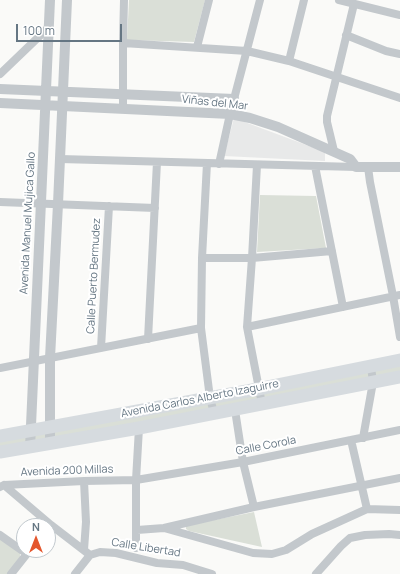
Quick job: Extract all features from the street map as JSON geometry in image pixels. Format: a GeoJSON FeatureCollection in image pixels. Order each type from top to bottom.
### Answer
{"type":"FeatureCollection","features":[{"type":"Feature","properties":{"kind":"main road","name":"Avenida Carlos Alberto Izaguirre"},"geometry":{"type":"LineString","coordinates":[[0,436],[258,389],[400,360]]}},
{"type":"Feature","properties":{"kind":"main road","name":"Avenida Carlos Alberto Izaguirre"},"geometry":{"type":"LineString","coordinates":[[0,452],[140,428],[400,377]]}},
{"type":"Feature","properties":{"kind":"street","name":"Avenida Manuel Mujica Gallo"},"geometry":{"type":"LineString","coordinates":[[30,448],[50,0]]}},
{"type":"Feature","properties":{"kind":"street"},"geometry":{"type":"LineString","coordinates":[[50,444],[50,358],[67,0]]}},
{"type":"Feature","properties":{"kind":"street"},"geometry":{"type":"LineString","coordinates":[[123,110],[124,0]]}},
{"type":"Feature","properties":{"kind":"street"},"geometry":{"type":"LineString","coordinates":[[197,47],[209,0]]}},
{"type":"Feature","properties":{"kind":"street"},"geometry":{"type":"LineString","coordinates":[[219,164],[230,114],[260,0]]}},
{"type":"Feature","properties":{"kind":"street"},"geometry":{"type":"LineString","coordinates":[[289,61],[304,0]]}},
{"type":"Feature","properties":{"kind":"street"},"geometry":{"type":"LineString","coordinates":[[339,0],[400,15]]}},
{"type":"Feature","properties":{"kind":"street"},"geometry":{"type":"LineString","coordinates":[[334,151],[327,116],[354,4]]}},
{"type":"Feature","properties":{"kind":"street"},"geometry":{"type":"LineString","coordinates":[[0,74],[48,28]]}},
{"type":"Feature","properties":{"kind":"street"},"geometry":{"type":"LineString","coordinates":[[346,35],[386,51],[400,54]]}},
{"type":"Feature","properties":{"kind":"street"},"geometry":{"type":"LineString","coordinates":[[123,43],[247,51],[289,61],[400,98]]}},
{"type":"Feature","properties":{"kind":"street","name":"Viñas del Mar"},"geometry":{"type":"LineString","coordinates":[[0,89],[234,99]]}},
{"type":"Feature","properties":{"kind":"street","name":"Viñas del Mar"},"geometry":{"type":"LineString","coordinates":[[0,103],[230,114],[250,118],[278,127],[350,159],[356,167]]}},
{"type":"Feature","properties":{"kind":"street"},"geometry":{"type":"LineString","coordinates":[[60,159],[257,165],[400,167]]}},
{"type":"Feature","properties":{"kind":"street"},"geometry":{"type":"LineString","coordinates":[[148,339],[157,162]]}},
{"type":"Feature","properties":{"kind":"street"},"geometry":{"type":"LineString","coordinates":[[207,163],[202,258],[202,328],[210,398],[214,413]]}},
{"type":"Feature","properties":{"kind":"street"},"geometry":{"type":"LineString","coordinates":[[257,165],[247,327],[262,404]]}},
{"type":"Feature","properties":{"kind":"street"},"geometry":{"type":"LineString","coordinates":[[315,166],[343,307]]}},
{"type":"Feature","properties":{"kind":"street"},"geometry":{"type":"LineString","coordinates":[[368,167],[370,182],[397,296],[400,337]]}},
{"type":"Feature","properties":{"kind":"street"},"geometry":{"type":"LineString","coordinates":[[0,202],[155,208]]}},
{"type":"Feature","properties":{"kind":"street","name":"Calle Puerto Bermudez"},"geometry":{"type":"LineString","coordinates":[[101,348],[109,206]]}},
{"type":"Feature","properties":{"kind":"street"},"geometry":{"type":"LineString","coordinates":[[202,258],[252,258],[332,251]]}},
{"type":"Feature","properties":{"kind":"street"},"geometry":{"type":"LineString","coordinates":[[247,327],[397,296]]}},
{"type":"Feature","properties":{"kind":"street"},"geometry":{"type":"LineString","coordinates":[[0,368],[202,328]]}},
{"type":"Feature","properties":{"kind":"street"},"geometry":{"type":"LineString","coordinates":[[363,438],[373,382],[370,367]]}},
{"type":"Feature","properties":{"kind":"street"},"geometry":{"type":"LineString","coordinates":[[235,410],[243,462],[254,507]]}},
{"type":"Feature","properties":{"kind":"street"},"geometry":{"type":"LineString","coordinates":[[136,548],[136,480],[140,428]]}},
{"type":"Feature","properties":{"kind":"street","name":"Calle Corola"},"geometry":{"type":"LineString","coordinates":[[136,480],[243,462],[400,430]]}},
{"type":"Feature","properties":{"kind":"street"},"geometry":{"type":"LineString","coordinates":[[351,440],[367,509]]}},
{"type":"Feature","properties":{"kind":"street"},"geometry":{"type":"LineString","coordinates":[[137,530],[164,528],[254,507],[400,478]]}},
{"type":"Feature","properties":{"kind":"street","name":"Avenida 200 Millas"},"geometry":{"type":"LineString","coordinates":[[2,486],[84,481],[136,480]]}},
{"type":"Feature","properties":{"kind":"street"},"geometry":{"type":"LineString","coordinates":[[76,574],[87,552],[84,481]]}},
{"type":"Feature","properties":{"kind":"street"},"geometry":{"type":"LineString","coordinates":[[2,486],[39,518]]}},
{"type":"Feature","properties":{"kind":"street"},"geometry":{"type":"LineString","coordinates":[[164,528],[253,553],[272,554],[286,550],[312,534],[367,509],[400,510]]}},
{"type":"Feature","properties":{"kind":"street"},"geometry":{"type":"LineString","coordinates":[[56,532],[87,552]]}},
{"type":"Feature","properties":{"kind":"street"},"geometry":{"type":"LineString","coordinates":[[0,535],[16,544]]}},
{"type":"Feature","properties":{"kind":"street"},"geometry":{"type":"LineString","coordinates":[[316,574],[350,538],[365,535],[400,535]]}},
{"type":"Feature","properties":{"kind":"street","name":"Calle Libertad"},"geometry":{"type":"LineString","coordinates":[[87,552],[116,553],[157,563],[183,565],[212,574]]}},
{"type":"Feature","properties":{"kind":"street"},"geometry":{"type":"LineString","coordinates":[[10,574],[24,558]]}},
{"type":"Feature","properties":{"kind":"shaded area"},"geometry":{"type":"Polygon","coordinates":[[[129,0],[205,0],[194,42],[127,40],[129,0]]]}},
{"type":"Feature","properties":{"kind":"shaded area"},"geometry":{"type":"Polygon","coordinates":[[[234,118],[325,152],[325,161],[224,156],[234,118]]]}},
{"type":"Feature","properties":{"kind":"shaded area"},"geometry":{"type":"Polygon","coordinates":[[[260,195],[316,196],[326,248],[257,252],[260,195]]]}},
{"type":"Feature","properties":{"kind":"shaded area"},"geometry":{"type":"Polygon","coordinates":[[[400,365],[400,373],[0,448],[0,441],[400,365]]]}},
{"type":"Feature","properties":{"kind":"shaded area"},"geometry":{"type":"Polygon","coordinates":[[[254,512],[262,547],[189,531],[186,529],[186,526],[189,525],[254,512]]]}},
{"type":"Feature","properties":{"kind":"shaded area"},"geometry":{"type":"Polygon","coordinates":[[[0,537],[16,550],[16,558],[20,558],[7,574],[0,574],[0,537]]]}}]}
